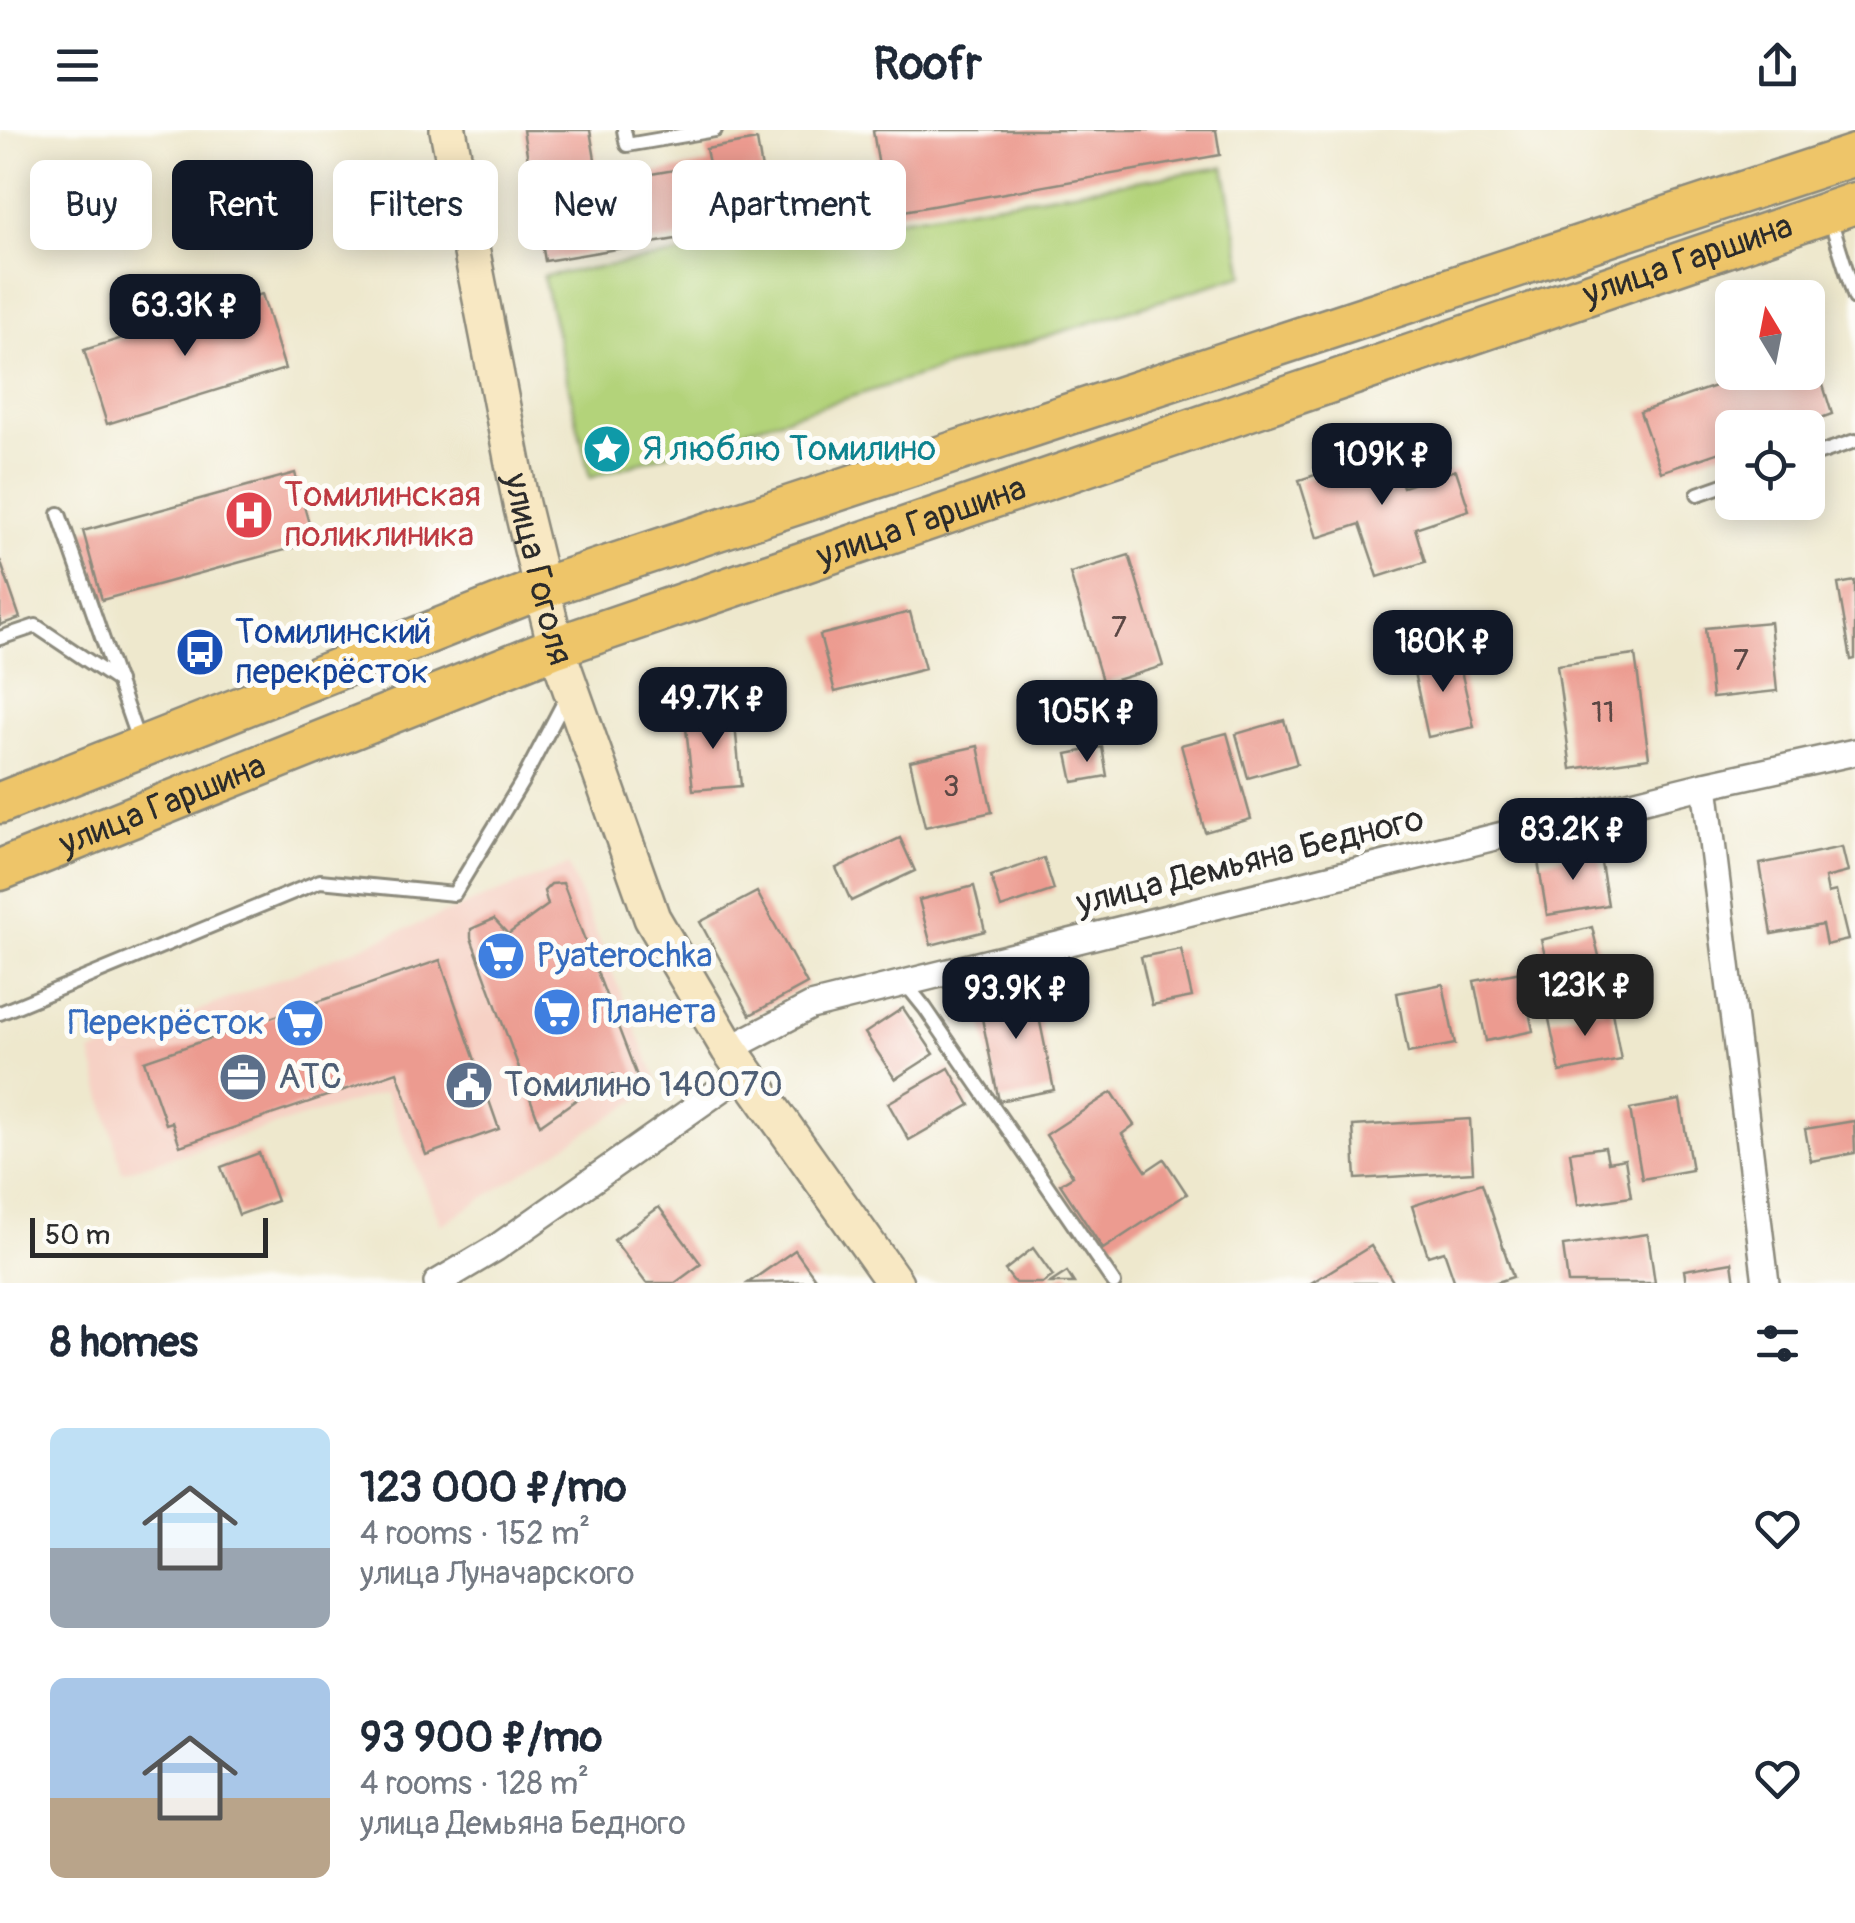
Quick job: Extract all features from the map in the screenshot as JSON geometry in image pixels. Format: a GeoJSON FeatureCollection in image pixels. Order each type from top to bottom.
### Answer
{"type":"FeatureCollection","features":[{"type":"Feature","properties":{"kind":"main road","name":"улица Гаршина"},"geometry":{"type":"LineString","coordinates":[[0,803],[542,588],[1855,154]]}},
{"type":"Feature","properties":{"kind":"main road","name":"улица Гаршина"},"geometry":{"type":"LineString","coordinates":[[0,870],[556,647],[1842,208]]}},
{"type":"Feature","properties":{"kind":"street","name":"улица Гоголя"},"geometry":{"type":"LineString","coordinates":[[448,130],[521,504],[556,647],[652,918],[738,1060],[895,1283]]}},
{"type":"Feature","properties":{"kind":"street","name":"улица Демьяна Бедного"},"geometry":{"type":"LineString","coordinates":[[437,1283],[496,1248],[812,1006],[1855,752]]}},
{"type":"Feature","properties":{"kind":"street"},"geometry":{"type":"LineString","coordinates":[[1705,786],[1766,1283]]}},
{"type":"Feature","properties":{"kind":"lane"},"geometry":{"type":"LineString","coordinates":[[624,130],[627,145],[715,130]]}},
{"type":"Feature","properties":{"kind":"lane"},"geometry":{"type":"LineString","coordinates":[[1842,208],[1855,298]]}},
{"type":"Feature","properties":{"kind":"lane"},"geometry":{"type":"LineString","coordinates":[[1825,451],[1855,441]]}},
{"type":"Feature","properties":{"kind":"lane"},"geometry":{"type":"LineString","coordinates":[[1698,494],[1715,488]]}},
{"type":"Feature","properties":{"kind":"lane"},"geometry":{"type":"LineString","coordinates":[[59,514],[140,747]]}},
{"type":"Feature","properties":{"kind":"lane"},"geometry":{"type":"LineString","coordinates":[[0,638],[36,626],[118,681]]}},
{"type":"Feature","properties":{"kind":"lane"},"geometry":{"type":"LineString","coordinates":[[0,1013],[320,881],[454,894],[523,780],[571,688]]}},
{"type":"Feature","properties":{"kind":"lane"},"geometry":{"type":"LineString","coordinates":[[904,982],[1114,1283]]}},
{"type":"Feature","properties":{"kind":"shaded area"},"geometry":{"type":"Polygon","coordinates":[[[568,865],[659,1086],[441,1225],[385,1092],[122,1172],[91,1053],[568,865]]]}},
{"type":"Feature","properties":{"kind":"green space"},"geometry":{"type":"Polygon","coordinates":[[[1224,167],[1244,275],[590,478],[543,276],[705,250],[906,250],[906,218],[1224,167]]]}},
{"type":"Feature","properties":{"kind":"building"},"geometry":{"type":"Polygon","coordinates":[[[523,130],[590,130],[595,160],[528,160],[523,130]]]}},
{"type":"Feature","properties":{"kind":"building"},"geometry":{"type":"Polygon","coordinates":[[[1216,130],[1220,155],[906,211],[906,160],[878,160],[873,131],[1216,130]]]}},
{"type":"Feature","properties":{"kind":"building"},"geometry":{"type":"Polygon","coordinates":[[[757,140],[760,160],[708,160],[706,149],[757,140]]]}},
{"type":"Feature","properties":{"kind":"building"},"geometry":{"type":"Polygon","coordinates":[[[672,170],[672,240],[652,243],[652,174],[672,170]]]}},
{"type":"Feature","properties":{"kind":"building"},"geometry":{"type":"Polygon","coordinates":[[[543,250],[610,250],[545,261],[543,250]]]}},
{"type":"Feature","properties":{"kind":"building"},"geometry":{"type":"Polygon","coordinates":[[[262,294],[285,369],[107,424],[84,350],[262,294]]]}},
{"type":"Feature","properties":{"kind":"building"},"geometry":{"type":"Polygon","coordinates":[[[1715,386],[1715,390],[1825,390],[1832,414],[1825,417],[1825,410],[1715,410],[1715,454],[1661,472],[1640,412],[1715,386]]]}},
{"type":"Feature","properties":{"kind":"building"},"geometry":{"type":"Polygon","coordinates":[[[1391,451],[1403,487],[1456,470],[1469,510],[1415,528],[1425,562],[1378,577],[1360,524],[1317,538],[1299,480],[1391,451]]]}},
{"type":"Feature","properties":{"kind":"building"},"geometry":{"type":"Polygon","coordinates":[[[295,473],[314,542],[102,600],[83,531],[295,473]]]}},
{"type":"Feature","properties":{"kind":"building"},"geometry":{"type":"Polygon","coordinates":[[[1129,555],[1163,666],[1103,684],[1070,573],[1129,555]]]}},
{"type":"Feature","properties":{"kind":"building"},"geometry":{"type":"Polygon","coordinates":[[[0,560],[20,618],[0,625],[0,560]]]}},
{"type":"Feature","properties":{"kind":"building"},"geometry":{"type":"Polygon","coordinates":[[[1855,581],[1855,659],[1851,660],[1838,584],[1855,581]]]}},
{"type":"Feature","properties":{"kind":"building"},"geometry":{"type":"Polygon","coordinates":[[[910,612],[925,669],[835,692],[820,635],[910,612]]]}},
{"type":"Feature","properties":{"kind":"building"},"geometry":{"type":"Polygon","coordinates":[[[1770,622],[1777,691],[1712,698],[1705,628],[1770,622]]]}},
{"type":"Feature","properties":{"kind":"building"},"geometry":{"type":"Polygon","coordinates":[[[1457,653],[1474,727],[1428,737],[1412,663],[1457,653]]]}},
{"type":"Feature","properties":{"kind":"building"},"geometry":{"type":"Polygon","coordinates":[[[1635,655],[1649,758],[1571,769],[1557,665],[1635,655]]]}},
{"type":"Feature","properties":{"kind":"building"},"geometry":{"type":"Polygon","coordinates":[[[734,714],[741,786],[693,790],[685,719],[734,714]]]}},
{"type":"Feature","properties":{"kind":"building"},"geometry":{"type":"Polygon","coordinates":[[[1284,720],[1297,764],[1248,778],[1236,734],[1284,720]]]}},
{"type":"Feature","properties":{"kind":"building"},"geometry":{"type":"Polygon","coordinates":[[[1227,733],[1251,819],[1205,832],[1181,745],[1227,733]]]}},
{"type":"Feature","properties":{"kind":"building"},"geometry":{"type":"Polygon","coordinates":[[[978,746],[992,812],[925,827],[910,761],[978,746]]]}},
{"type":"Feature","properties":{"kind":"building"},"geometry":{"type":"Polygon","coordinates":[[[1102,747],[1107,776],[1073,782],[1067,754],[1102,747]]]}},
{"type":"Feature","properties":{"kind":"building"},"geometry":{"type":"Polygon","coordinates":[[[900,838],[915,871],[851,901],[836,868],[900,838]]]}},
{"type":"Feature","properties":{"kind":"building"},"geometry":{"type":"Polygon","coordinates":[[[1842,847],[1848,872],[1825,878],[1828,893],[1836,891],[1848,940],[1826,945],[1822,925],[1772,934],[1760,864],[1842,847]]]}},
{"type":"Feature","properties":{"kind":"building"},"geometry":{"type":"Polygon","coordinates":[[[1599,851],[1608,905],[1547,915],[1538,861],[1599,851]]]}},
{"type":"Feature","properties":{"kind":"building"},"geometry":{"type":"Polygon","coordinates":[[[1044,858],[1054,890],[1001,908],[991,876],[1044,858]]]}},
{"type":"Feature","properties":{"kind":"building","name":"Планета"},"geometry":{"type":"Polygon","coordinates":[[[563,883],[640,1084],[633,1088],[613,1074],[540,1125],[471,929],[494,919],[508,934],[548,905],[544,891],[551,884],[563,883]]]}},
{"type":"Feature","properties":{"kind":"building"},"geometry":{"type":"Polygon","coordinates":[[[974,886],[985,931],[931,945],[919,900],[974,886]]]}},
{"type":"Feature","properties":{"kind":"building"},"geometry":{"type":"Polygon","coordinates":[[[757,892],[807,984],[750,1015],[700,922],[757,892]]]}},
{"type":"Feature","properties":{"kind":"building"},"geometry":{"type":"Polygon","coordinates":[[[1592,927],[1605,981],[1555,994],[1541,940],[1592,927]]]}},
{"type":"Feature","properties":{"kind":"building"},"geometry":{"type":"Polygon","coordinates":[[[1181,949],[1192,997],[1152,1005],[1141,957],[1181,949]]]}},
{"type":"Feature","properties":{"kind":"building"},"geometry":{"type":"Polygon","coordinates":[[[440,960],[499,1129],[426,1155],[397,1072],[180,1146],[172,1122],[166,1124],[144,1061],[440,960]]]}},
{"type":"Feature","properties":{"kind":"building"},"geometry":{"type":"Polygon","coordinates":[[[1521,972],[1533,1031],[1486,1041],[1474,981],[1521,972]]]}},
{"type":"Feature","properties":{"kind":"building"},"geometry":{"type":"Polygon","coordinates":[[[1032,983],[1054,1090],[999,1101],[977,994],[1032,983]]]}},
{"type":"Feature","properties":{"kind":"building"},"geometry":{"type":"Polygon","coordinates":[[[1443,984],[1455,1044],[1408,1053],[1397,993],[1443,984]]]}},
{"type":"Feature","properties":{"kind":"building"},"geometry":{"type":"Polygon","coordinates":[[[1611,1007],[1621,1060],[1560,1072],[1549,1019],[1611,1007]]]}},
{"type":"Feature","properties":{"kind":"building"},"geometry":{"type":"Polygon","coordinates":[[[903,1008],[934,1054],[895,1079],[865,1033],[903,1008]]]}},
{"type":"Feature","properties":{"kind":"building"},"geometry":{"type":"Polygon","coordinates":[[[949,1068],[970,1105],[909,1140],[888,1103],[949,1068]]]}},
{"type":"Feature","properties":{"kind":"building"},"geometry":{"type":"Polygon","coordinates":[[[1112,1092],[1134,1125],[1122,1134],[1146,1171],[1164,1159],[1187,1194],[1103,1249],[1060,1184],[1073,1176],[1046,1135],[1112,1092]]]}},
{"type":"Feature","properties":{"kind":"building"},"geometry":{"type":"Polygon","coordinates":[[[1680,1100],[1692,1170],[1642,1179],[1630,1109],[1680,1100]]]}},
{"type":"Feature","properties":{"kind":"building"},"geometry":{"type":"Polygon","coordinates":[[[1470,1119],[1473,1172],[1356,1179],[1353,1126],[1470,1119]]]}},
{"type":"Feature","properties":{"kind":"building"},"geometry":{"type":"Polygon","coordinates":[[[1854,1121],[1855,1153],[1811,1161],[1805,1129],[1854,1121]]]}},
{"type":"Feature","properties":{"kind":"building"},"geometry":{"type":"Polygon","coordinates":[[[1605,1147],[1608,1162],[1625,1159],[1631,1197],[1578,1205],[1570,1152],[1605,1147]]]}},
{"type":"Feature","properties":{"kind":"building"},"geometry":{"type":"Polygon","coordinates":[[[259,1153],[277,1201],[239,1215],[221,1167],[259,1153]]]}},
{"type":"Feature","properties":{"kind":"building"},"geometry":{"type":"Polygon","coordinates":[[[1482,1183],[1513,1277],[1494,1283],[1455,1283],[1444,1251],[1428,1256],[1412,1206],[1482,1183]]]}},
{"type":"Feature","properties":{"kind":"building"},"geometry":{"type":"Polygon","coordinates":[[[659,1207],[701,1264],[675,1283],[646,1283],[614,1240],[659,1207]]]}},
{"type":"Feature","properties":{"kind":"building"},"geometry":{"type":"Polygon","coordinates":[[[1648,1234],[1655,1283],[1568,1283],[1563,1246],[1648,1234]]]}},
{"type":"Feature","properties":{"kind":"building"},"geometry":{"type":"Polygon","coordinates":[[[1371,1246],[1394,1283],[1311,1283],[1371,1246]]]}},
{"type":"Feature","properties":{"kind":"building"},"geometry":{"type":"Polygon","coordinates":[[[1033,1248],[1053,1276],[1043,1283],[1015,1283],[1005,1270],[1033,1248]]]}},
{"type":"Feature","properties":{"kind":"building"},"geometry":{"type":"Polygon","coordinates":[[[795,1250],[817,1281],[748,1283],[795,1250]]]}},
{"type":"Feature","properties":{"kind":"building"},"geometry":{"type":"Polygon","coordinates":[[[1732,1262],[1735,1283],[1686,1283],[1684,1270],[1732,1262]]]}},
{"type":"Feature","properties":{"kind":"building"},"geometry":{"type":"Polygon","coordinates":[[[1067,1272],[1074,1283],[1050,1283],[1067,1272]]]}},
{"type":"Feature","properties":{"kind":"place","name":"Я люблю Томилино"},"geometry":{"type":"Point","coordinates":[607,449]}},
{"type":"Feature","properties":{"kind":"place","name":"Томилинская поликлиника"},"geometry":{"type":"Point","coordinates":[249,515]}},
{"type":"Feature","properties":{"kind":"place","name":"Томилинский перекрёсток"},"geometry":{"type":"Point","coordinates":[200,652]}},
{"type":"Feature","properties":{"kind":"place","name":"Pyaterochka"},"geometry":{"type":"Point","coordinates":[501,956]}},
{"type":"Feature","properties":{"kind":"place","name":"Планета"},"geometry":{"type":"Point","coordinates":[557,1012]}},
{"type":"Feature","properties":{"kind":"place","name":"Перекрёсток"},"geometry":{"type":"Point","coordinates":[300,1023]}},
{"type":"Feature","properties":{"kind":"place","name":"АТС"},"geometry":{"type":"Point","coordinates":[243,1077]}},
{"type":"Feature","properties":{"kind":"place","name":"Томилино 140070"},"geometry":{"type":"Point","coordinates":[469,1085]}}]}
